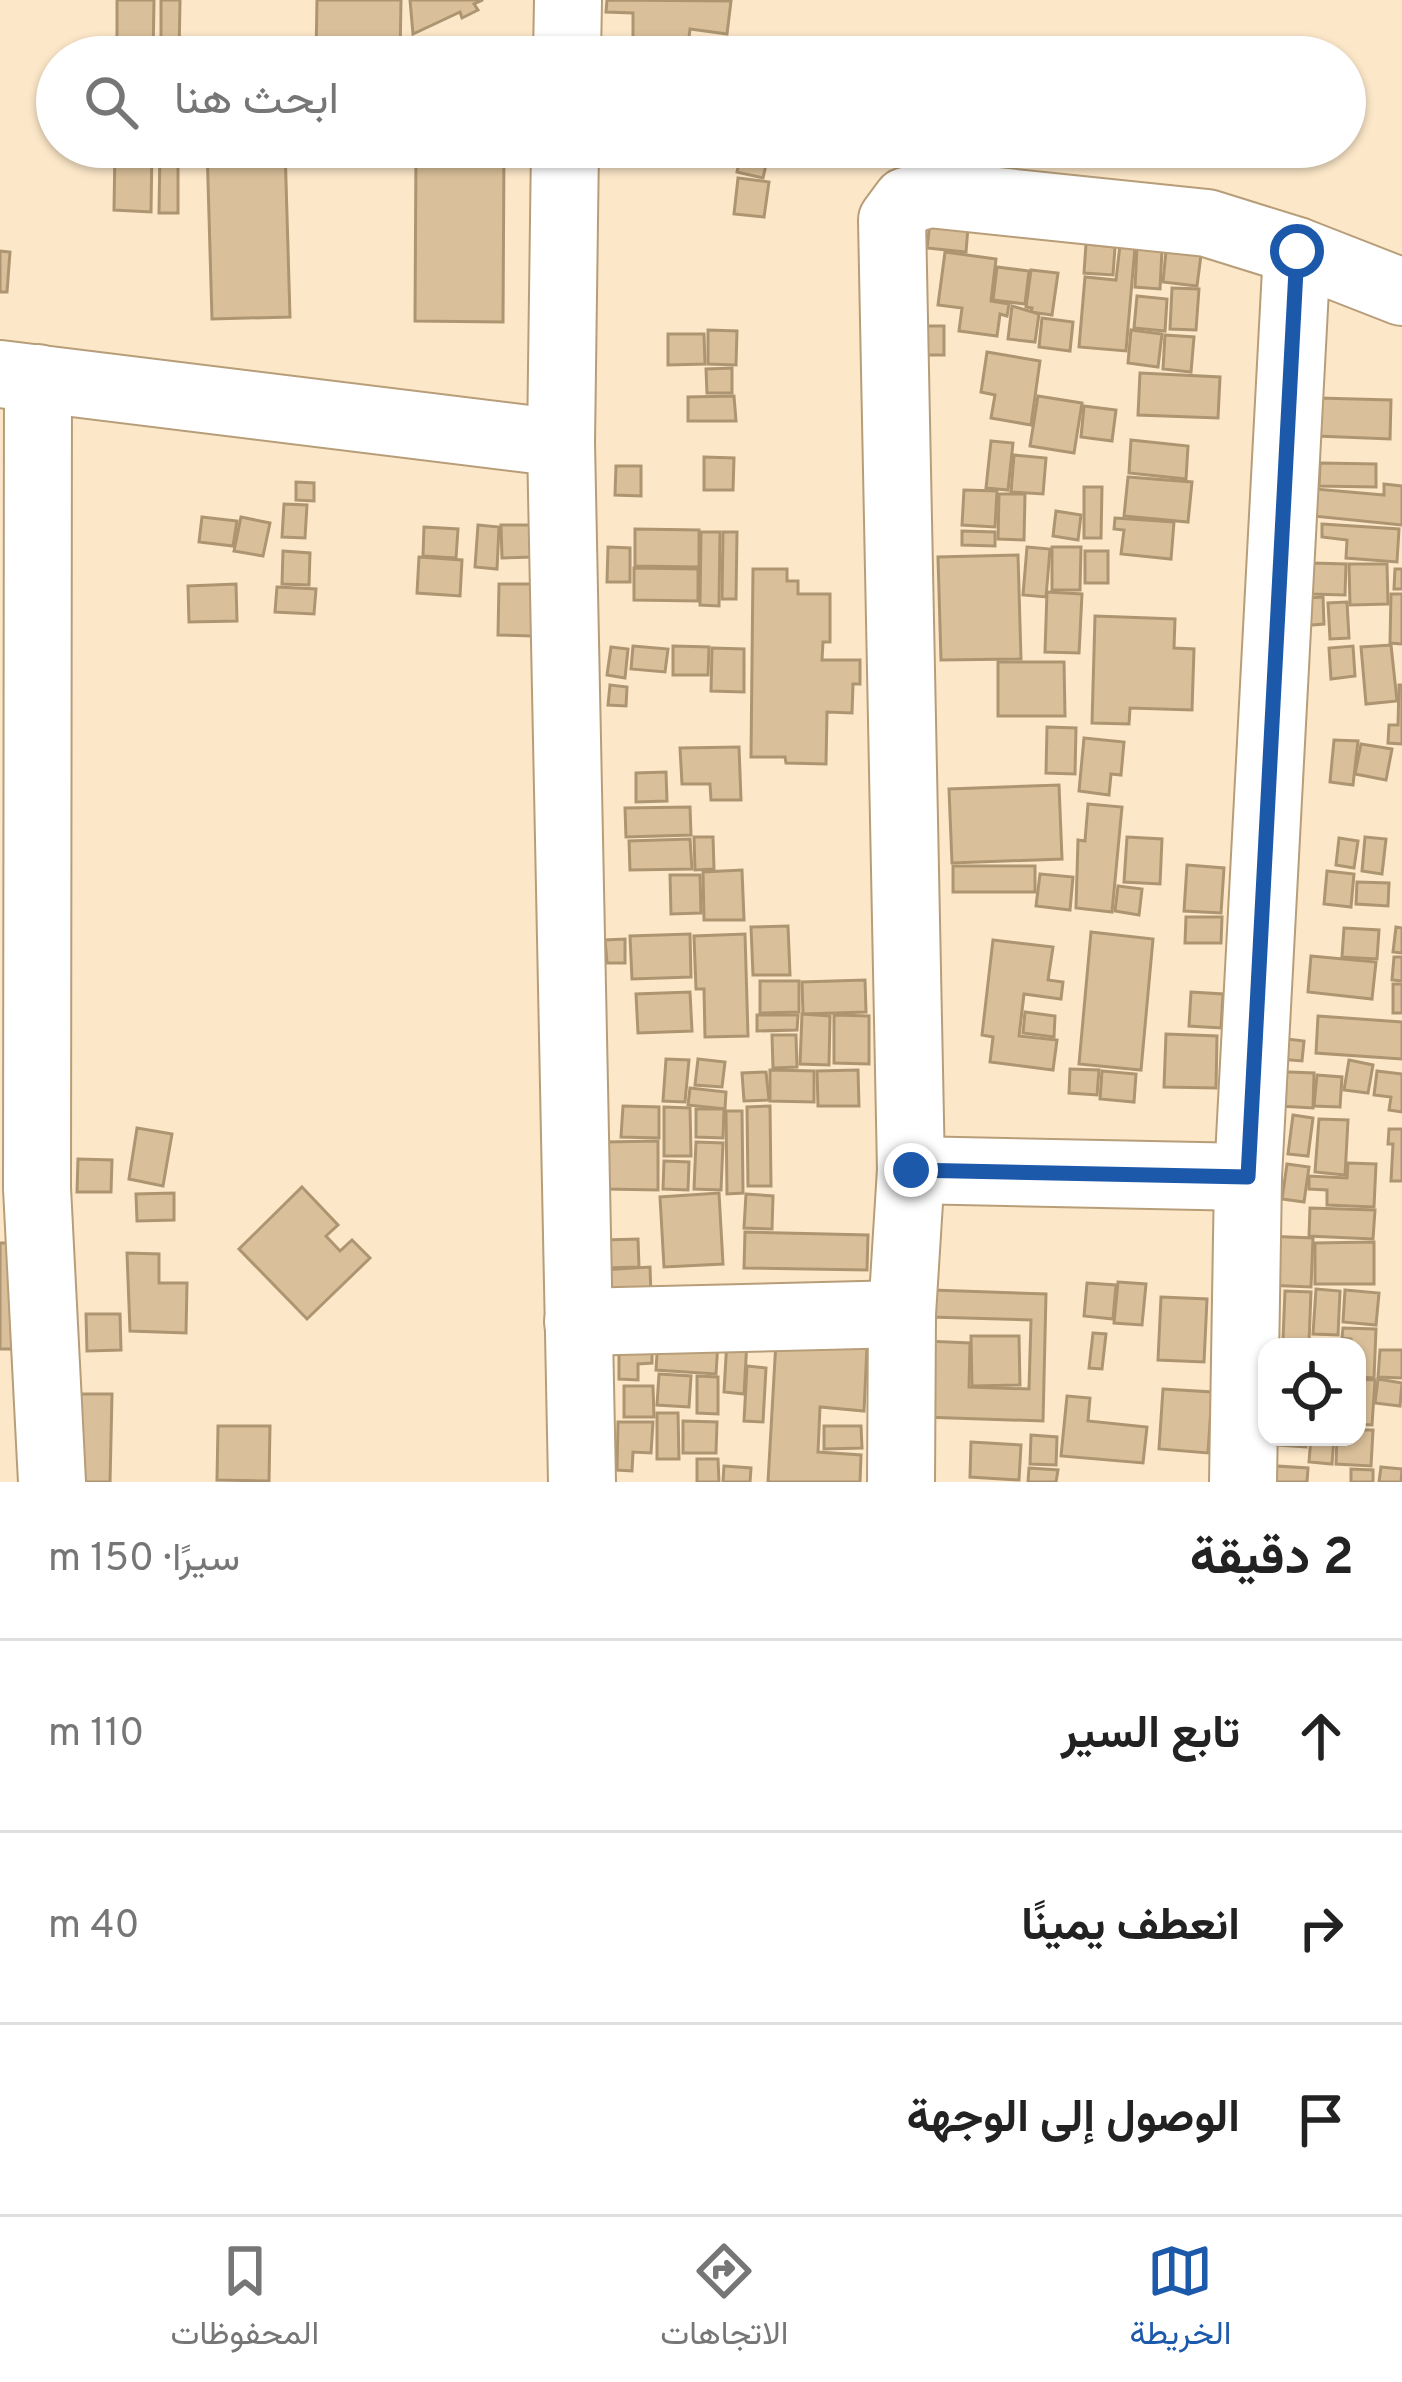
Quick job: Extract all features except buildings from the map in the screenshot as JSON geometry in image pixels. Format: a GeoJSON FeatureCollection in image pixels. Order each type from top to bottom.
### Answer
{"type":"FeatureCollection","features":[{"type":"Feature","properties":{"kind":"street"},"geometry":{"type":"LineString","coordinates":[[567,36],[568,0]]}},
{"type":"Feature","properties":{"kind":"street"},"geometry":{"type":"LineString","coordinates":[[566,168],[561,442],[582,1482]]}},
{"type":"Feature","properties":{"kind":"street"},"geometry":{"type":"LineString","coordinates":[[901,1482],[902,1314],[911,1170],[892,220],[906,201],[929,194],[1207,223],[1297,251],[1402,292]]}},
{"type":"Feature","properties":{"kind":"street"},"geometry":{"type":"LineString","coordinates":[[1244,1482],[1248,1177],[1297,251]]}},
{"type":"Feature","properties":{"kind":"street"},"geometry":{"type":"LineString","coordinates":[[52,1482],[37,1188],[19,376],[561,442]]}},
{"type":"Feature","properties":{"kind":"street"},"geometry":{"type":"LineString","coordinates":[[911,1170],[1248,1177]]}},
{"type":"Feature","properties":{"kind":"street"},"geometry":{"type":"LineString","coordinates":[[578,1322],[902,1314]]}},
{"type":"Feature","properties":{"kind":"route"},"geometry":{"type":"LineString","coordinates":[[911,1170],[1248,1177],[1297,251]]}}]}
